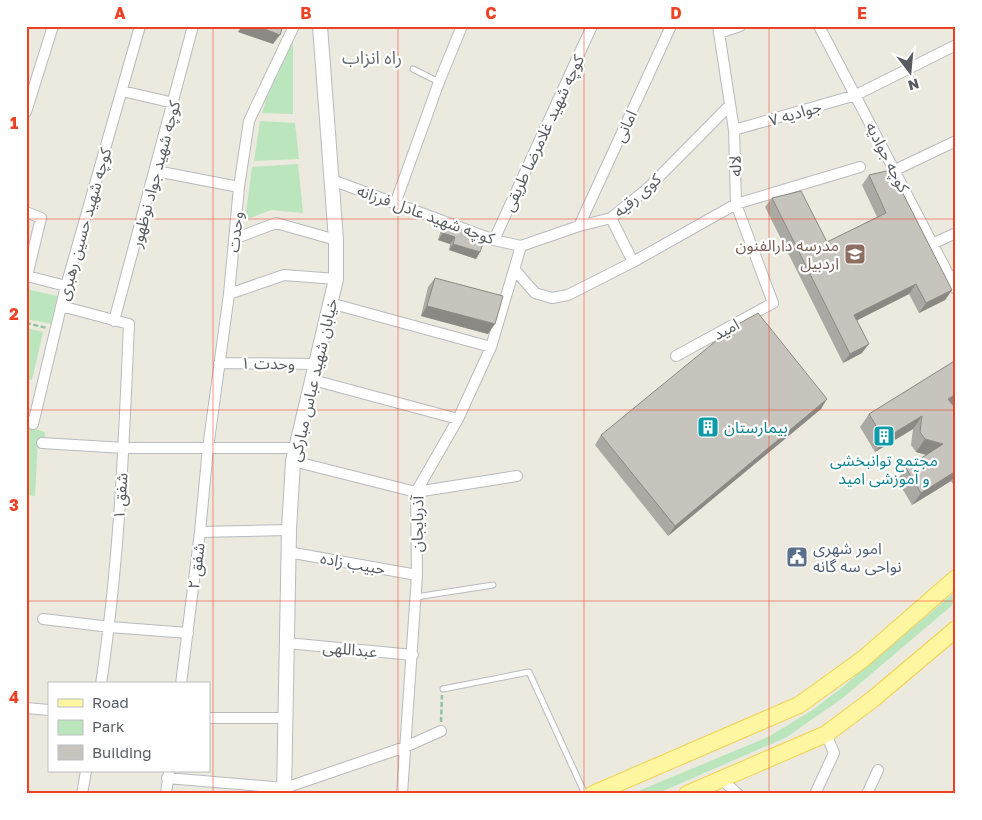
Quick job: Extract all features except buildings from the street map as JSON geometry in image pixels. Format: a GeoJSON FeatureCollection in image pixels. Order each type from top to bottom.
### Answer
{"type":"FeatureCollection","features":[{"type":"Feature","properties":{"kind":"main road"},"geometry":{"type":"LineString","coordinates":[[593,794],[799,705],[863,659],[956,578]]}},
{"type":"Feature","properties":{"kind":"main road"},"geometry":{"type":"LineString","coordinates":[[687,794],[826,734],[873,699],[956,629]]}},
{"type":"Feature","properties":{"kind":"street"},"geometry":{"type":"LineString","coordinates":[[26,112],[52,26]]}},
{"type":"Feature","properties":{"kind":"street","name":"کوچه شهید حسین رهبری"},"geometry":{"type":"LineString","coordinates":[[30,422],[56,330],[66,286],[140,26]]}},
{"type":"Feature","properties":{"kind":"street","name":"کوچه شهید جواد نوظهور"},"geometry":{"type":"LineString","coordinates":[[114,321],[174,103],[193,26]]}},
{"type":"Feature","properties":{"kind":"street","name":"وحدت"},"geometry":{"type":"LineString","coordinates":[[208,448],[229,294],[249,121],[294,26]]}},
{"type":"Feature","properties":{"kind":"street","name":"خیابان شهید عباس مبارکی"},"geometry":{"type":"LineString","coordinates":[[284,791],[288,530],[294,454],[336,279],[336,240],[320,26]]}},
{"type":"Feature","properties":{"kind":"street"},"geometry":{"type":"LineString","coordinates":[[395,204],[439,82],[462,26]]}},
{"type":"Feature","properties":{"kind":"street","name":"کوچه شهید غلامرضا طریقی"},"geometry":{"type":"LineString","coordinates":[[494,240],[592,26]]}},
{"type":"Feature","properties":{"kind":"street","name":"امانی"},"geometry":{"type":"LineString","coordinates":[[579,226],[671,26]]}},
{"type":"Feature","properties":{"kind":"street"},"geometry":{"type":"LineString","coordinates":[[719,30],[740,26]]}},
{"type":"Feature","properties":{"kind":"street","name":"کوچه جوادیه"},"geometry":{"type":"LineString","coordinates":[[819,26],[956,289]]}},
{"type":"Feature","properties":{"kind":"street","name":"لاله"},"geometry":{"type":"LineString","coordinates":[[719,30],[734,130],[736,204],[772,300]]}},
{"type":"Feature","properties":{"kind":"street","name":"جوادیه ۷"},"geometry":{"type":"LineString","coordinates":[[734,130],[856,96],[956,45]]}},
{"type":"Feature","properties":{"kind":"street"},"geometry":{"type":"LineString","coordinates":[[122,90],[174,103]]}},
{"type":"Feature","properties":{"kind":"street","name":"کوی رقیه"},"geometry":{"type":"LineString","coordinates":[[522,246],[579,226],[611,218],[647,189],[730,105]]}},
{"type":"Feature","properties":{"kind":"street"},"geometry":{"type":"LineString","coordinates":[[895,170],[956,141]]}},
{"type":"Feature","properties":{"kind":"street"},"geometry":{"type":"LineString","coordinates":[[515,270],[535,293],[552,298],[568,295],[633,262],[736,204],[860,167]]}},
{"type":"Feature","properties":{"kind":"street"},"geometry":{"type":"LineString","coordinates":[[156,170],[240,187]]}},
{"type":"Feature","properties":{"kind":"street","name":"کوچه شهید عادل فرزانه"},"geometry":{"type":"LineString","coordinates":[[332,180],[494,240],[522,246]]}},
{"type":"Feature","properties":{"kind":"street"},"geometry":{"type":"LineString","coordinates":[[26,212],[41,218],[27,276],[66,286]]}},
{"type":"Feature","properties":{"kind":"street"},"geometry":{"type":"LineString","coordinates":[[611,218],[633,262]]}},
{"type":"Feature","properties":{"kind":"street"},"geometry":{"type":"LineString","coordinates":[[234,239],[276,222],[336,240]]}},
{"type":"Feature","properties":{"kind":"street"},"geometry":{"type":"LineString","coordinates":[[932,244],[956,233]]}},
{"type":"Feature","properties":{"kind":"street","name":"آذربایجان"},"geometry":{"type":"LineString","coordinates":[[402,794],[416,597],[416,492],[458,419],[491,347],[522,246]]}},
{"type":"Feature","properties":{"kind":"street"},"geometry":{"type":"LineString","coordinates":[[229,294],[284,275],[336,279]]}},
{"type":"Feature","properties":{"kind":"street","name":"امید"},"geometry":{"type":"LineString","coordinates":[[676,356],[772,305],[772,300]]}},
{"type":"Feature","properties":{"kind":"street"},"geometry":{"type":"LineString","coordinates":[[330,302],[491,347]]}},
{"type":"Feature","properties":{"kind":"street"},"geometry":{"type":"LineString","coordinates":[[61,306],[114,321]]}},
{"type":"Feature","properties":{"kind":"street","name":"شفق ۱"},"geometry":{"type":"LineString","coordinates":[[101,682],[110,627],[124,448],[130,324],[114,321]]}},
{"type":"Feature","properties":{"kind":"street","name":"وحدت ۱"},"geometry":{"type":"LineString","coordinates":[[219,362],[316,364]]}},
{"type":"Feature","properties":{"kind":"street"},"geometry":{"type":"LineString","coordinates":[[313,380],[458,419]]}},
{"type":"Feature","properties":{"kind":"street"},"geometry":{"type":"LineString","coordinates":[[42,443],[124,448],[208,448],[294,454],[416,492],[517,476]]}},
{"type":"Feature","properties":{"kind":"street","name":"شفق ۲"},"geometry":{"type":"LineString","coordinates":[[181,682],[200,532],[208,448]]}},
{"type":"Feature","properties":{"kind":"street"},"geometry":{"type":"LineString","coordinates":[[200,532],[288,530]]}},
{"type":"Feature","properties":{"kind":"street","name":"حبیب زاده"},"geometry":{"type":"LineString","coordinates":[[288,552],[417,575]]}},
{"type":"Feature","properties":{"kind":"street"},"geometry":{"type":"LineString","coordinates":[[43,619],[110,627],[188,633]]}},
{"type":"Feature","properties":{"kind":"street","name":"عبداللهی"},"geometry":{"type":"LineString","coordinates":[[287,643],[413,655]]}},
{"type":"Feature","properties":{"kind":"street"},"geometry":{"type":"LineString","coordinates":[[26,708],[48,710]]}},
{"type":"Feature","properties":{"kind":"street"},"geometry":{"type":"LineString","coordinates":[[210,718],[284,718]]}},
{"type":"Feature","properties":{"kind":"street"},"geometry":{"type":"LineString","coordinates":[[166,794],[168,775],[284,791],[405,747],[441,731]]}},
{"type":"Feature","properties":{"kind":"street"},"geometry":{"type":"LineString","coordinates":[[815,794],[834,753],[826,734]]}},
{"type":"Feature","properties":{"kind":"street"},"geometry":{"type":"LineString","coordinates":[[867,794],[878,770]]}},
{"type":"Feature","properties":{"kind":"street"},"geometry":{"type":"LineString","coordinates":[[82,794],[86,772]]}},
{"type":"Feature","properties":{"kind":"street"},"geometry":{"type":"LineString","coordinates":[[720,779],[738,794]]}},
{"type":"Feature","properties":{"kind":"lane"},"geometry":{"type":"LineString","coordinates":[[413,69],[439,82]]}},
{"type":"Feature","properties":{"kind":"lane"},"geometry":{"type":"LineString","coordinates":[[416,597],[492,585]]}},
{"type":"Feature","properties":{"kind":"lane"},"geometry":{"type":"LineString","coordinates":[[442,689],[529,672],[585,794]]}},
{"type":"Feature","properties":{"kind":"path"},"geometry":{"type":"LineString","coordinates":[[26,324],[56,330]]}},
{"type":"Feature","properties":{"kind":"path"},"geometry":{"type":"LineString","coordinates":[[441,731],[442,689]]}},
{"type":"Feature","properties":{"kind":"green space"},"geometry":{"type":"Polygon","coordinates":[[[293,42],[293,114],[262,113],[267,97],[293,42]]]}},
{"type":"Feature","properties":{"kind":"green space"},"geometry":{"type":"Polygon","coordinates":[[[260,121],[295,123],[299,159],[254,161],[260,121]]]}},
{"type":"Feature","properties":{"kind":"green space"},"geometry":{"type":"Polygon","coordinates":[[[298,164],[303,213],[271,210],[245,220],[252,167],[298,164]]]}},
{"type":"Feature","properties":{"kind":"green space"},"geometry":{"type":"Polygon","coordinates":[[[26,289],[57,296],[51,324],[26,319],[26,289]]]}},
{"type":"Feature","properties":{"kind":"green space"},"geometry":{"type":"Polygon","coordinates":[[[26,328],[43,332],[32,380],[26,379],[26,328]]]}},
{"type":"Feature","properties":{"kind":"green space"},"geometry":{"type":"Polygon","coordinates":[[[26,426],[45,432],[45,439],[38,439],[35,496],[26,495],[26,426]]]}},
{"type":"Feature","properties":{"kind":"green space"},"geometry":{"type":"Polygon","coordinates":[[[956,591],[956,602],[844,697],[787,737],[656,794],[631,794],[768,737],[811,711],[839,690],[956,591]]]}},
{"type":"Feature","properties":{"kind":"place","name":"مدرسه دارالفنون اردبیل"},"geometry":{"type":"Point","coordinates":[855,254]}},
{"type":"Feature","properties":{"kind":"place","name":"بیمارستان"},"geometry":{"type":"Point","coordinates":[708,427]}},
{"type":"Feature","properties":{"kind":"place","name":"مجتمع توانبخشی و آموزشی امید"},"geometry":{"type":"Point","coordinates":[884,436]}},
{"type":"Feature","properties":{"kind":"place","name":"امور شهری نواحی سه گانه"},"geometry":{"type":"Point","coordinates":[797,557]}},
{"type":"Feature","properties":{"kind":"district","name":"راه انزاب"},"geometry":{"type":"Point","coordinates":[372,57]}}]}
